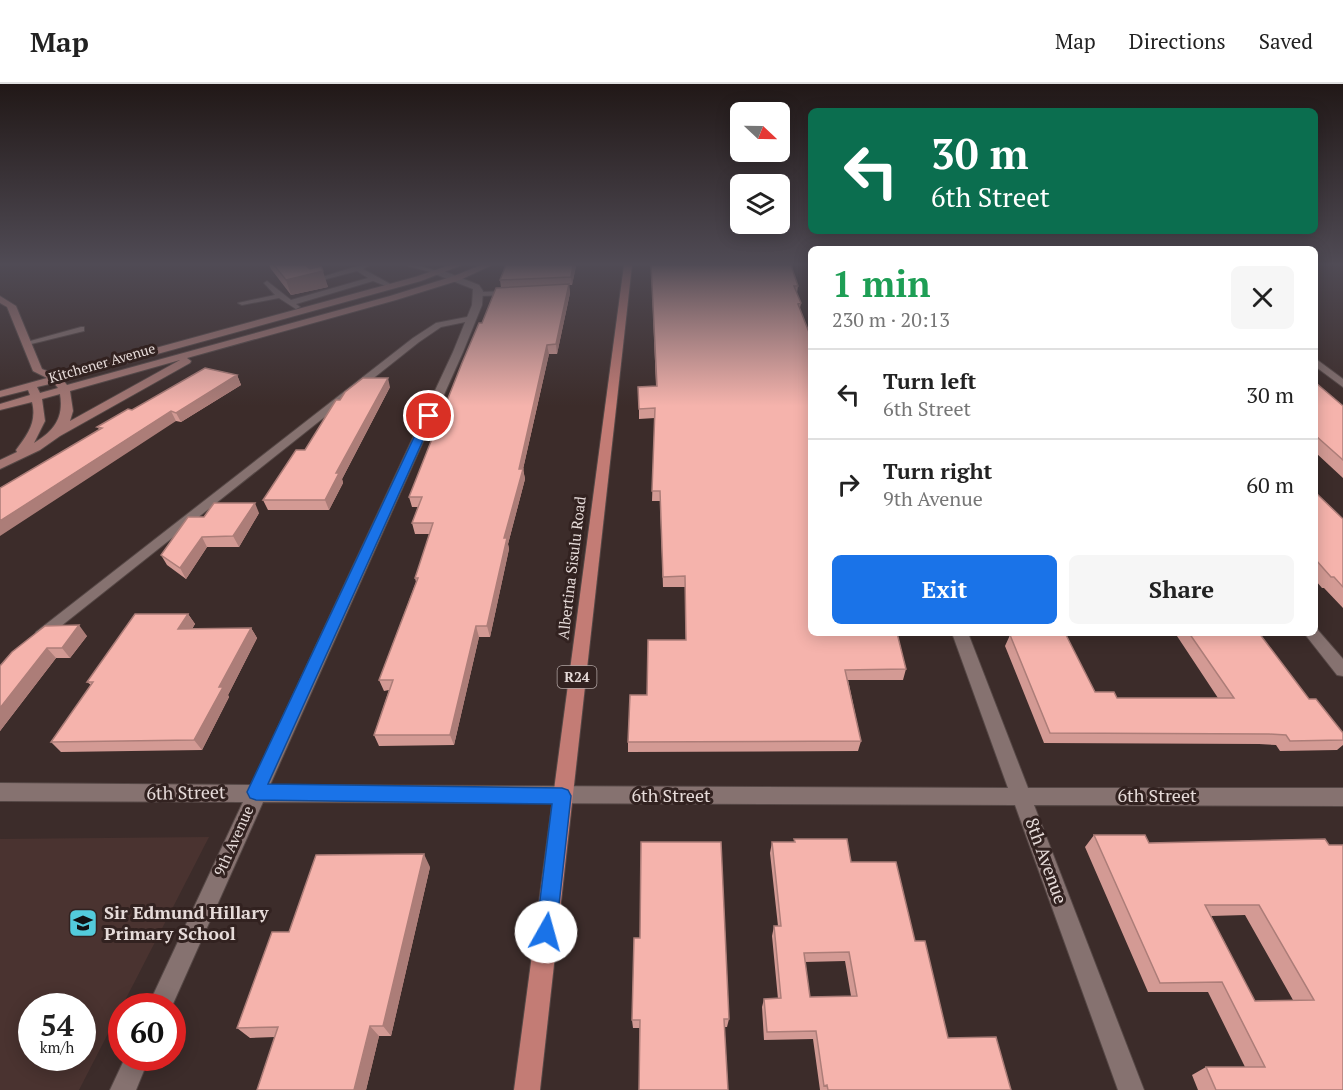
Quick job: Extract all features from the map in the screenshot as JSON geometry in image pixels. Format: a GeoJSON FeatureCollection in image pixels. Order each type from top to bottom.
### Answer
{"type":"FeatureCollection","features":[{"type":"Feature","properties":{"kind":"main road"},"geometry":{"type":"LineString","coordinates":[[14,312],[38,371],[31,384],[41,416],[39,426],[30,442],[18,455]]}},
{"type":"Feature","properties":{"kind":"main road","name":"Kitchener Avenue"},"geometry":{"type":"LineString","coordinates":[[0,394],[298,312]]}},
{"type":"Feature","properties":{"kind":"main road","name":"Kitchener Avenue"},"geometry":{"type":"LineString","coordinates":[[0,407],[210,348],[328,312]]}},
{"type":"Feature","properties":{"kind":"main road","name":"Albertina Sisulu Road"},"geometry":{"type":"LineString","coordinates":[[527,1090],[622,312]]}},
{"type":"Feature","properties":{"kind":"main road"},"geometry":{"type":"LineString","coordinates":[[0,465],[38,446],[57,433],[210,348]]}},
{"type":"Feature","properties":{"kind":"main road"},"geometry":{"type":"LineString","coordinates":[[38,371],[57,377],[64,389],[69,413],[57,433]]}},
{"type":"Feature","properties":{"kind":"street","name":"9th Avenue"},"geometry":{"type":"LineString","coordinates":[[166,993],[474,312]]}},
{"type":"Feature","properties":{"kind":"street"},"geometry":{"type":"LineString","coordinates":[[1318,364],[1343,384]]}},
{"type":"Feature","properties":{"kind":"street","name":"8th Avenue"},"geometry":{"type":"LineString","coordinates":[[961,636],[1131,1090]]}},
{"type":"Feature","properties":{"kind":"street"},"geometry":{"type":"LineString","coordinates":[[1315,636],[1343,670]]}},
{"type":"Feature","properties":{"kind":"street","name":"6th Street"},"geometry":{"type":"LineString","coordinates":[[0,792],[256,792],[562,796],[1343,797]]}},
{"type":"Feature","properties":{"kind":"street"},"geometry":{"type":"LineString","coordinates":[[123,1090],[131,1071]]}},
{"type":"Feature","properties":{"kind":"lane"},"geometry":{"type":"LineString","coordinates":[[37,639],[416,340],[439,325],[472,318]]}},
{"type":"Feature","properties":{"kind":"lane"},"geometry":{"type":"LineString","coordinates":[[27,343],[81,329]]}},
{"type":"Feature","properties":{"kind":"shaded area","name":"Sir Edmund Hillary Primary School"},"geometry":{"type":"Polygon","coordinates":[[[209,837],[129,993],[108,993],[108,1034],[96,1057],[96,993],[18,993],[18,1071],[89,1071],[79,1090],[0,1090],[0,839],[209,837]]]}},
{"type":"Feature","properties":{"kind":"building"},"geometry":{"type":"Polygon","coordinates":[[[486,312],[563,312],[556,344],[547,345],[519,469],[523,469],[504,538],[507,538],[487,626],[476,626],[450,735],[374,735],[393,680],[379,680],[418,578],[415,578],[433,523],[412,523],[422,497],[409,497],[462,363],[479,323],[482,323],[486,312]]]}},
{"type":"Feature","properties":{"kind":"building"},"geometry":{"type":"Polygon","coordinates":[[[653,312],[801,312],[808,330],[808,636],[898,636],[906,669],[845,670],[861,741],[628,742],[630,695],[647,695],[648,640],[686,640],[685,576],[663,577],[660,491],[652,491],[655,408],[639,409],[638,387],[657,386],[653,312]]]}},
{"type":"Feature","properties":{"kind":"building"},"geometry":{"type":"Polygon","coordinates":[[[205,368],[237,375],[176,413],[171,411],[0,521],[0,488],[102,428],[97,427],[128,409],[132,410],[205,368]]]}},
{"type":"Feature","properties":{"kind":"building"},"geometry":{"type":"Polygon","coordinates":[[[363,378],[388,378],[336,473],[339,473],[325,500],[263,500],[296,450],[305,450],[336,400],[340,400],[345,392],[363,378]]]}},
{"type":"Feature","properties":{"kind":"building"},"geometry":{"type":"Polygon","coordinates":[[[1318,385],[1343,406],[1343,460],[1318,438],[1318,385]]]}},
{"type":"Feature","properties":{"kind":"building"},"geometry":{"type":"Polygon","coordinates":[[[1318,495],[1343,519],[1343,587],[1334,577],[1331,577],[1318,562],[1318,495]]]}},
{"type":"Feature","properties":{"kind":"building"},"geometry":{"type":"Polygon","coordinates":[[[214,503],[255,503],[233,536],[202,537],[180,568],[161,555],[188,517],[204,517],[214,503]]]}},
{"type":"Feature","properties":{"kind":"building"},"geometry":{"type":"Polygon","coordinates":[[[135,614],[188,614],[178,629],[251,628],[219,687],[223,687],[194,740],[51,742],[93,682],[87,682],[135,614]]]}},
{"type":"Feature","properties":{"kind":"building"},"geometry":{"type":"Polygon","coordinates":[[[79,625],[62,648],[47,648],[0,708],[0,666],[12,652],[45,626],[79,625]]]}},
{"type":"Feature","properties":{"kind":"building"},"geometry":{"type":"Polygon","coordinates":[[[1010,636],[1067,636],[1095,692],[1114,692],[1117,698],[1234,698],[1191,636],[1261,636],[1309,699],[1316,699],[1343,733],[1343,740],[1290,741],[1286,735],[1269,734],[1050,733],[1010,636]]]}},
{"type":"Feature","properties":{"kind":"building"},"geometry":{"type":"Polygon","coordinates":[[[1094,835],[1145,835],[1149,843],[1325,839],[1329,845],[1343,845],[1343,1090],[1216,1090],[1206,1067],[1265,1067],[1222,982],[1160,983],[1094,835]],[[1205,905],[1255,1001],[1314,1000],[1259,905],[1205,905]]]}},
{"type":"Feature","properties":{"kind":"building"},"geometry":{"type":"Polygon","coordinates":[[[794,839],[847,839],[851,862],[896,862],[915,941],[925,941],[948,1038],[996,1037],[1011,1090],[828,1090],[827,1085],[824,1086],[816,1031],[767,1032],[764,999],[781,998],[774,926],[781,926],[772,842],[795,842],[794,839]],[[849,952],[804,953],[810,997],[857,996],[849,952]]]}},
{"type":"Feature","properties":{"kind":"building"},"geometry":{"type":"Polygon","coordinates":[[[641,842],[721,842],[729,1019],[724,1019],[728,1090],[639,1090],[640,1020],[632,1020],[634,938],[640,938],[641,842]]]}},
{"type":"Feature","properties":{"kind":"building"},"geometry":{"type":"Polygon","coordinates":[[[424,854],[383,1026],[370,1026],[354,1090],[257,1090],[278,1027],[237,1028],[272,932],[289,932],[316,855],[424,854]]]}},
{"type":"Feature","properties":{"kind":"place","name":"Sir Edmund Hillary Primary School"},"geometry":{"type":"Point","coordinates":[83,923]}},
{"type":"Feature","properties":{"kind":"route"},"geometry":{"type":"LineString","coordinates":[[429,416],[256,792],[562,796],[546,932]]}}]}
